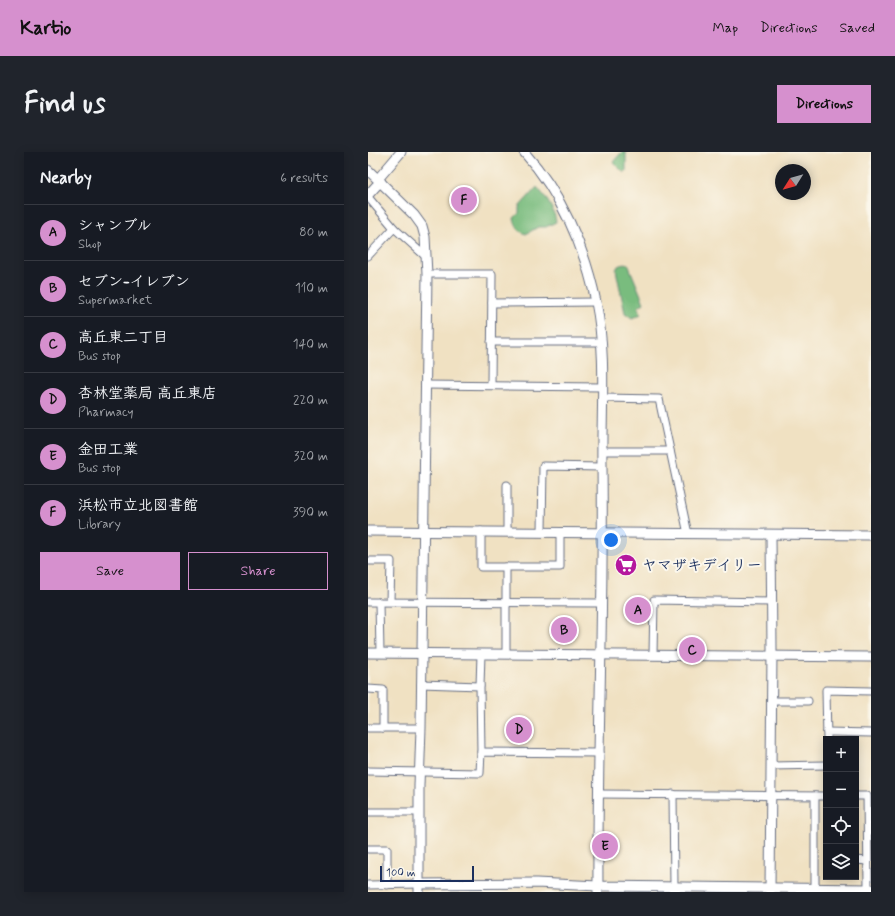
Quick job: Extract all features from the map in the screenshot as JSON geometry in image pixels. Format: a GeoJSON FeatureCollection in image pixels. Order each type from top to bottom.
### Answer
{"type":"FeatureCollection","features":[{"type":"Feature","properties":{"kind":"street"},"geometry":{"type":"LineString","coordinates":[[401,152],[368,196],[394,228],[425,256]]}},
{"type":"Feature","properties":{"kind":"street"},"geometry":{"type":"LineString","coordinates":[[524,152],[550,188],[567,218],[584,259],[596,302],[602,342],[602,532],[598,889]]}},
{"type":"Feature","properties":{"kind":"street"},"geometry":{"type":"LineString","coordinates":[[368,170],[414,215],[422,226],[425,237],[427,274],[421,728],[419,771],[419,888]]}},
{"type":"Feature","properties":{"kind":"street"},"geometry":{"type":"LineString","coordinates":[[368,256],[394,228]]}},
{"type":"Feature","properties":{"kind":"street"},"geometry":{"type":"LineString","coordinates":[[427,274],[492,274],[491,385]]}},
{"type":"Feature","properties":{"kind":"street"},"geometry":{"type":"LineString","coordinates":[[492,303],[596,302]]}},
{"type":"Feature","properties":{"kind":"street"},"geometry":{"type":"LineString","coordinates":[[491,342],[602,342]]}},
{"type":"Feature","properties":{"kind":"street"},"geometry":{"type":"LineString","coordinates":[[425,385],[602,387]]}},
{"type":"Feature","properties":{"kind":"street"},"geometry":{"type":"LineString","coordinates":[[602,398],[659,399],[688,534]]}},
{"type":"Feature","properties":{"kind":"street"},"geometry":{"type":"LineString","coordinates":[[602,451],[670,451]]}},
{"type":"Feature","properties":{"kind":"street"},"geometry":{"type":"LineString","coordinates":[[542,532],[543,466],[602,467]]}},
{"type":"Feature","properties":{"kind":"street"},"geometry":{"type":"LineString","coordinates":[[507,485],[507,532]]}},
{"type":"Feature","properties":{"kind":"street"},"geometry":{"type":"LineString","coordinates":[[368,531],[871,535]]}},
{"type":"Feature","properties":{"kind":"street"},"geometry":{"type":"LineString","coordinates":[[481,531],[481,567],[560,567],[560,532]]}},
{"type":"Feature","properties":{"kind":"street"},"geometry":{"type":"LineString","coordinates":[[770,890],[772,701],[771,535]]}},
{"type":"Feature","properties":{"kind":"street"},"geometry":{"type":"LineString","coordinates":[[368,561],[391,561],[390,601]]}},
{"type":"Feature","properties":{"kind":"street"},"geometry":{"type":"LineString","coordinates":[[506,567],[506,653]]}},
{"type":"Feature","properties":{"kind":"street"},"geometry":{"type":"LineString","coordinates":[[653,655],[654,600],[771,602]]}},
{"type":"Feature","properties":{"kind":"street"},"geometry":{"type":"LineString","coordinates":[[368,602],[422,601],[601,603]]}},
{"type":"Feature","properties":{"kind":"street"},"geometry":{"type":"LineString","coordinates":[[379,602],[380,653]]}},
{"type":"Feature","properties":{"kind":"street"},"geometry":{"type":"LineString","coordinates":[[368,653],[871,657]]}},
{"type":"Feature","properties":{"kind":"street"},"geometry":{"type":"LineString","coordinates":[[368,771],[480,773],[481,654]]}},
{"type":"Feature","properties":{"kind":"street"},"geometry":{"type":"LineString","coordinates":[[421,684],[480,686]]}},
{"type":"Feature","properties":{"kind":"street"},"geometry":{"type":"LineString","coordinates":[[368,689],[383,690],[383,728]]}},
{"type":"Feature","properties":{"kind":"street"},"geometry":{"type":"LineString","coordinates":[[871,691],[826,690],[827,736],[871,733]]}},
{"type":"Feature","properties":{"kind":"street"},"geometry":{"type":"LineString","coordinates":[[772,701],[808,701]]}},
{"type":"Feature","properties":{"kind":"street"},"geometry":{"type":"LineString","coordinates":[[368,728],[421,728]]}},
{"type":"Feature","properties":{"kind":"street"},"geometry":{"type":"LineString","coordinates":[[481,752],[600,753]]}},
{"type":"Feature","properties":{"kind":"street"},"geometry":{"type":"LineString","coordinates":[[771,766],[823,765]]}},
{"type":"Feature","properties":{"kind":"street"},"geometry":{"type":"LineString","coordinates":[[599,794],[823,796]]}},
{"type":"Feature","properties":{"kind":"street"},"geometry":{"type":"LineString","coordinates":[[673,794],[674,887]]}},
{"type":"Feature","properties":{"kind":"street"},"geometry":{"type":"LineString","coordinates":[[809,889],[815,796]]}},
{"type":"Feature","properties":{"kind":"street"},"geometry":{"type":"LineString","coordinates":[[368,885],[419,888],[462,888],[536,883],[598,889],[674,887],[770,890],[870,889],[867,861],[869,825],[867,796],[859,796]]}},
{"type":"Feature","properties":{"kind":"street"},"geometry":{"type":"LineString","coordinates":[[368,812],[419,812]]}},
{"type":"Feature","properties":{"kind":"street"},"geometry":{"type":"LineString","coordinates":[[368,849],[387,849],[386,885]]}},
{"type":"Feature","properties":{"kind":"street"},"geometry":{"type":"LineString","coordinates":[[859,860],[867,861]]}},
{"type":"Feature","properties":{"kind":"green space"},"geometry":{"type":"Polygon","coordinates":[[[622,152],[626,152],[626,171],[624,173],[613,162],[622,152]]]}},
{"type":"Feature","properties":{"kind":"green space"},"geometry":{"type":"Polygon","coordinates":[[[537,187],[552,208],[556,222],[546,227],[538,227],[526,234],[521,232],[515,224],[514,218],[519,213],[519,207],[537,187]]]}},
{"type":"Feature","properties":{"kind":"green space"},"geometry":{"type":"Polygon","coordinates":[[[625,263],[628,264],[644,303],[638,307],[641,314],[632,318],[625,313],[616,270],[618,266],[625,263]]]}},
{"type":"Feature","properties":{"kind":"place","name":"浜松市立北図書館"},"geometry":{"type":"Point","coordinates":[464,200]}},
{"type":"Feature","properties":{"kind":"place","name":"ヤマザキデイリー"},"geometry":{"type":"Point","coordinates":[626,565]}},
{"type":"Feature","properties":{"kind":"place","name":"シャンブル"},"geometry":{"type":"Point","coordinates":[638,610]}},
{"type":"Feature","properties":{"kind":"place","name":"セブン-イレブン"},"geometry":{"type":"Point","coordinates":[564,630]}},
{"type":"Feature","properties":{"kind":"place","name":"高丘東二丁目"},"geometry":{"type":"Point","coordinates":[692,650]}},
{"type":"Feature","properties":{"kind":"place","name":"杏林堂薬局 高丘東店"},"geometry":{"type":"Point","coordinates":[519,730]}},
{"type":"Feature","properties":{"kind":"place","name":"金田工業"},"geometry":{"type":"Point","coordinates":[605,846]}}]}
